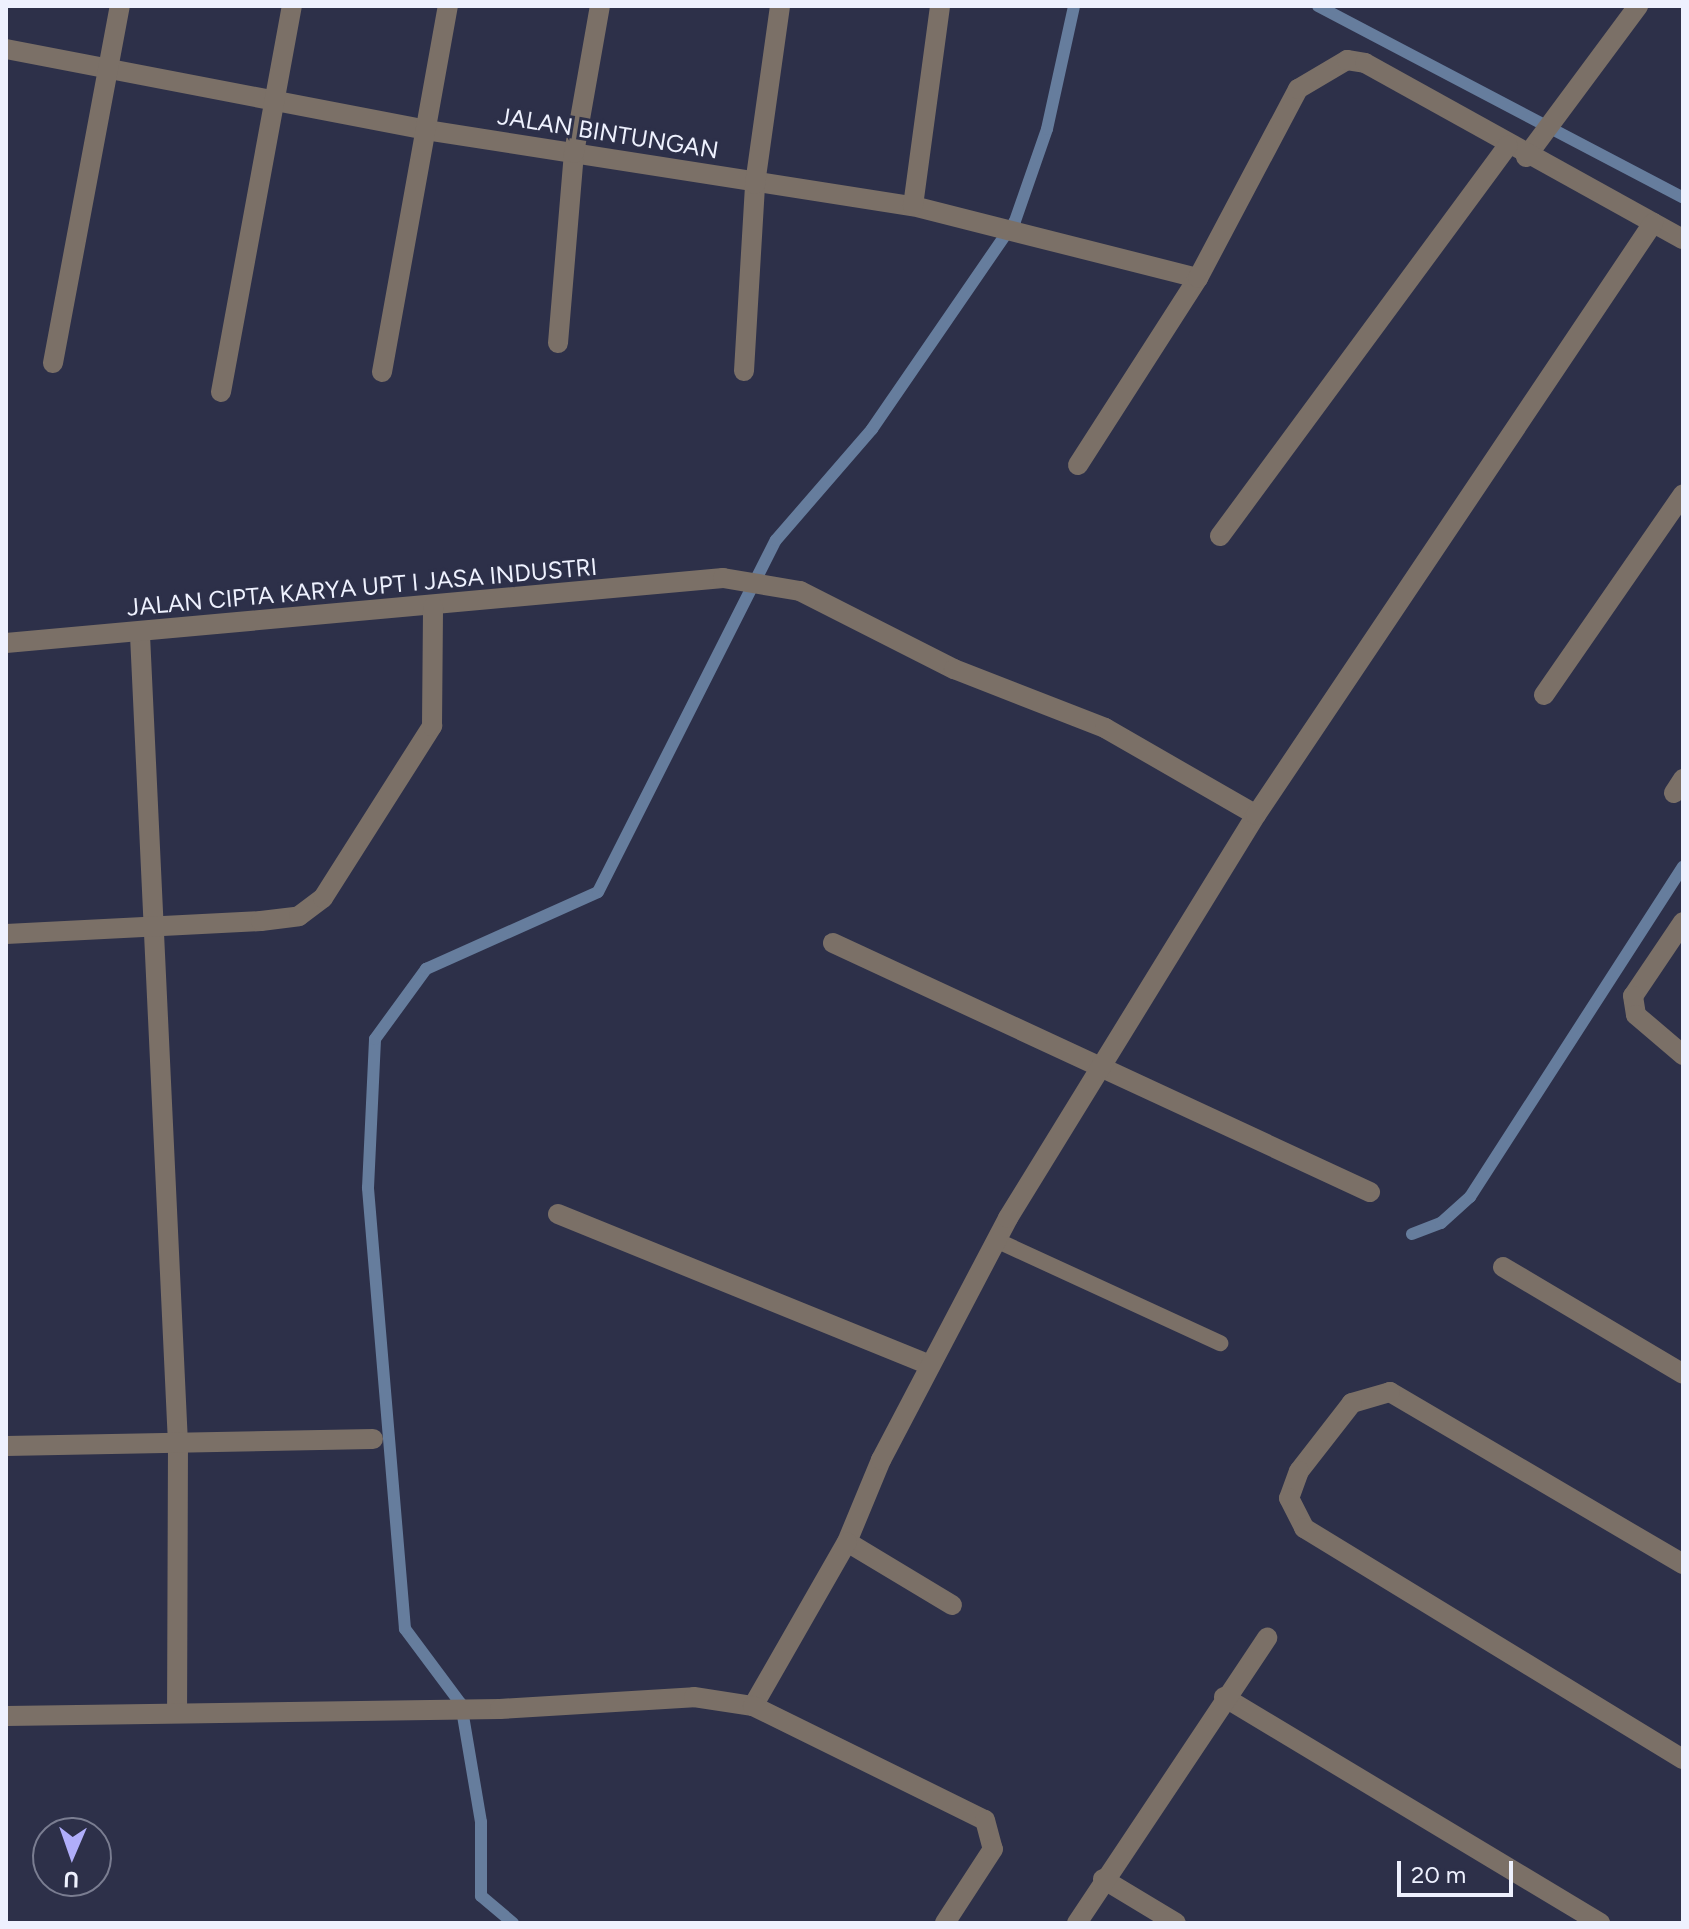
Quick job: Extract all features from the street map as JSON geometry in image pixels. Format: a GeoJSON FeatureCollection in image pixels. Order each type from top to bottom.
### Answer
{"type":"FeatureCollection","features":[{"type":"Feature","properties":{"kind":"street"},"geometry":{"type":"LineString","coordinates":[[53,363],[120,6]]}},
{"type":"Feature","properties":{"kind":"street"},"geometry":{"type":"LineString","coordinates":[[221,392],[292,6]]}},
{"type":"Feature","properties":{"kind":"street"},"geometry":{"type":"LineString","coordinates":[[382,372],[448,6]]}},
{"type":"Feature","properties":{"kind":"street"},"geometry":{"type":"LineString","coordinates":[[558,343],[574,153],[600,6]]}},
{"type":"Feature","properties":{"kind":"street"},"geometry":{"type":"LineString","coordinates":[[744,371],[755,184],[780,6]]}},
{"type":"Feature","properties":{"kind":"street"},"geometry":{"type":"LineString","coordinates":[[913,206],[940,6]]}},
{"type":"Feature","properties":{"kind":"street"},"geometry":{"type":"LineString","coordinates":[[1531,148],[1638,6]]}},
{"type":"Feature","properties":{"kind":"street","name":"JALAN BINTUNGAN"},"geometry":{"type":"LineString","coordinates":[[6,49],[426,130],[755,184],[913,206],[1058,239],[1198,278]]}},
{"type":"Feature","properties":{"kind":"street"},"geometry":{"type":"LineString","coordinates":[[1078,465],[1198,278],[1298,89],[1335,65],[1365,63],[1508,146],[1531,148],[1683,239]]}},
{"type":"Feature","properties":{"kind":"street"},"geometry":{"type":"LineString","coordinates":[[1220,536],[1508,146]]}},
{"type":"Feature","properties":{"kind":"street"},"geometry":{"type":"LineString","coordinates":[[753,1706],[847,1542],[930,1365],[996,1240],[1099,1068],[1256,815],[1653,223]]}},
{"type":"Feature","properties":{"kind":"street"},"geometry":{"type":"LineString","coordinates":[[1544,695],[1683,494]]}},
{"type":"Feature","properties":{"kind":"street","name":"JALAN CIPTA KARYA UPT I JASA INDUSTRI"},"geometry":{"type":"LineString","coordinates":[[6,643],[140,635],[723,578],[800,591],[954,669],[1105,728],[1256,815]]}},
{"type":"Feature","properties":{"kind":"street"},"geometry":{"type":"LineString","coordinates":[[6,934],[149,930],[299,916],[323,898],[432,726],[433,607]]}},
{"type":"Feature","properties":{"kind":"street"},"geometry":{"type":"LineString","coordinates":[[140,635],[149,930],[178,1443],[177,1713]]}},
{"type":"Feature","properties":{"kind":"street"},"geometry":{"type":"LineString","coordinates":[[1683,922],[1633,996],[1636,1015],[1683,1055]]}},
{"type":"Feature","properties":{"kind":"street"},"geometry":{"type":"LineString","coordinates":[[833,943],[1370,1192]]}},
{"type":"Feature","properties":{"kind":"street"},"geometry":{"type":"LineString","coordinates":[[558,1214],[930,1365]]}},
{"type":"Feature","properties":{"kind":"street"},"geometry":{"type":"LineString","coordinates":[[1503,1267],[1683,1374]]}},
{"type":"Feature","properties":{"kind":"street"},"geometry":{"type":"LineString","coordinates":[[1683,1564],[1390,1392],[1352,1403],[1299,1471],[1289,1498],[1304,1528],[1683,1759]]}},
{"type":"Feature","properties":{"kind":"street"},"geometry":{"type":"LineString","coordinates":[[6,1446],[373,1439]]}},
{"type":"Feature","properties":{"kind":"street"},"geometry":{"type":"LineString","coordinates":[[847,1542],[952,1605]]}},
{"type":"Feature","properties":{"kind":"street"},"geometry":{"type":"LineString","coordinates":[[1077,1923],[1224,1697],[1267,1638]]}},
{"type":"Feature","properties":{"kind":"street"},"geometry":{"type":"LineString","coordinates":[[6,1716],[398,1708],[500,1709],[694,1697],[753,1706],[985,1820],[993,1849],[945,1923]]}},
{"type":"Feature","properties":{"kind":"street"},"geometry":{"type":"LineString","coordinates":[[1224,1697],[1600,1923]]}},
{"type":"Feature","properties":{"kind":"street"},"geometry":{"type":"LineString","coordinates":[[1103,1879],[1176,1923]]}},
{"type":"Feature","properties":{"kind":"lane"},"geometry":{"type":"LineString","coordinates":[[996,1240],[1220,1343]]}},
{"type":"Feature","properties":{"kind":"waterway"},"geometry":{"type":"LineString","coordinates":[[513,1923],[481,1896],[481,1822],[461,1704],[405,1629],[368,1188],[375,1039],[426,969],[598,892],[776,540],[872,429],[1015,221],[1047,129],[1074,6]]}},
{"type":"Feature","properties":{"kind":"waterway"},"geometry":{"type":"LineString","coordinates":[[1318,6],[1683,198]]}},
{"type":"Feature","properties":{"kind":"waterway"},"geometry":{"type":"LineString","coordinates":[[1412,1234],[1441,1223],[1470,1197],[1683,867]]}}]}
